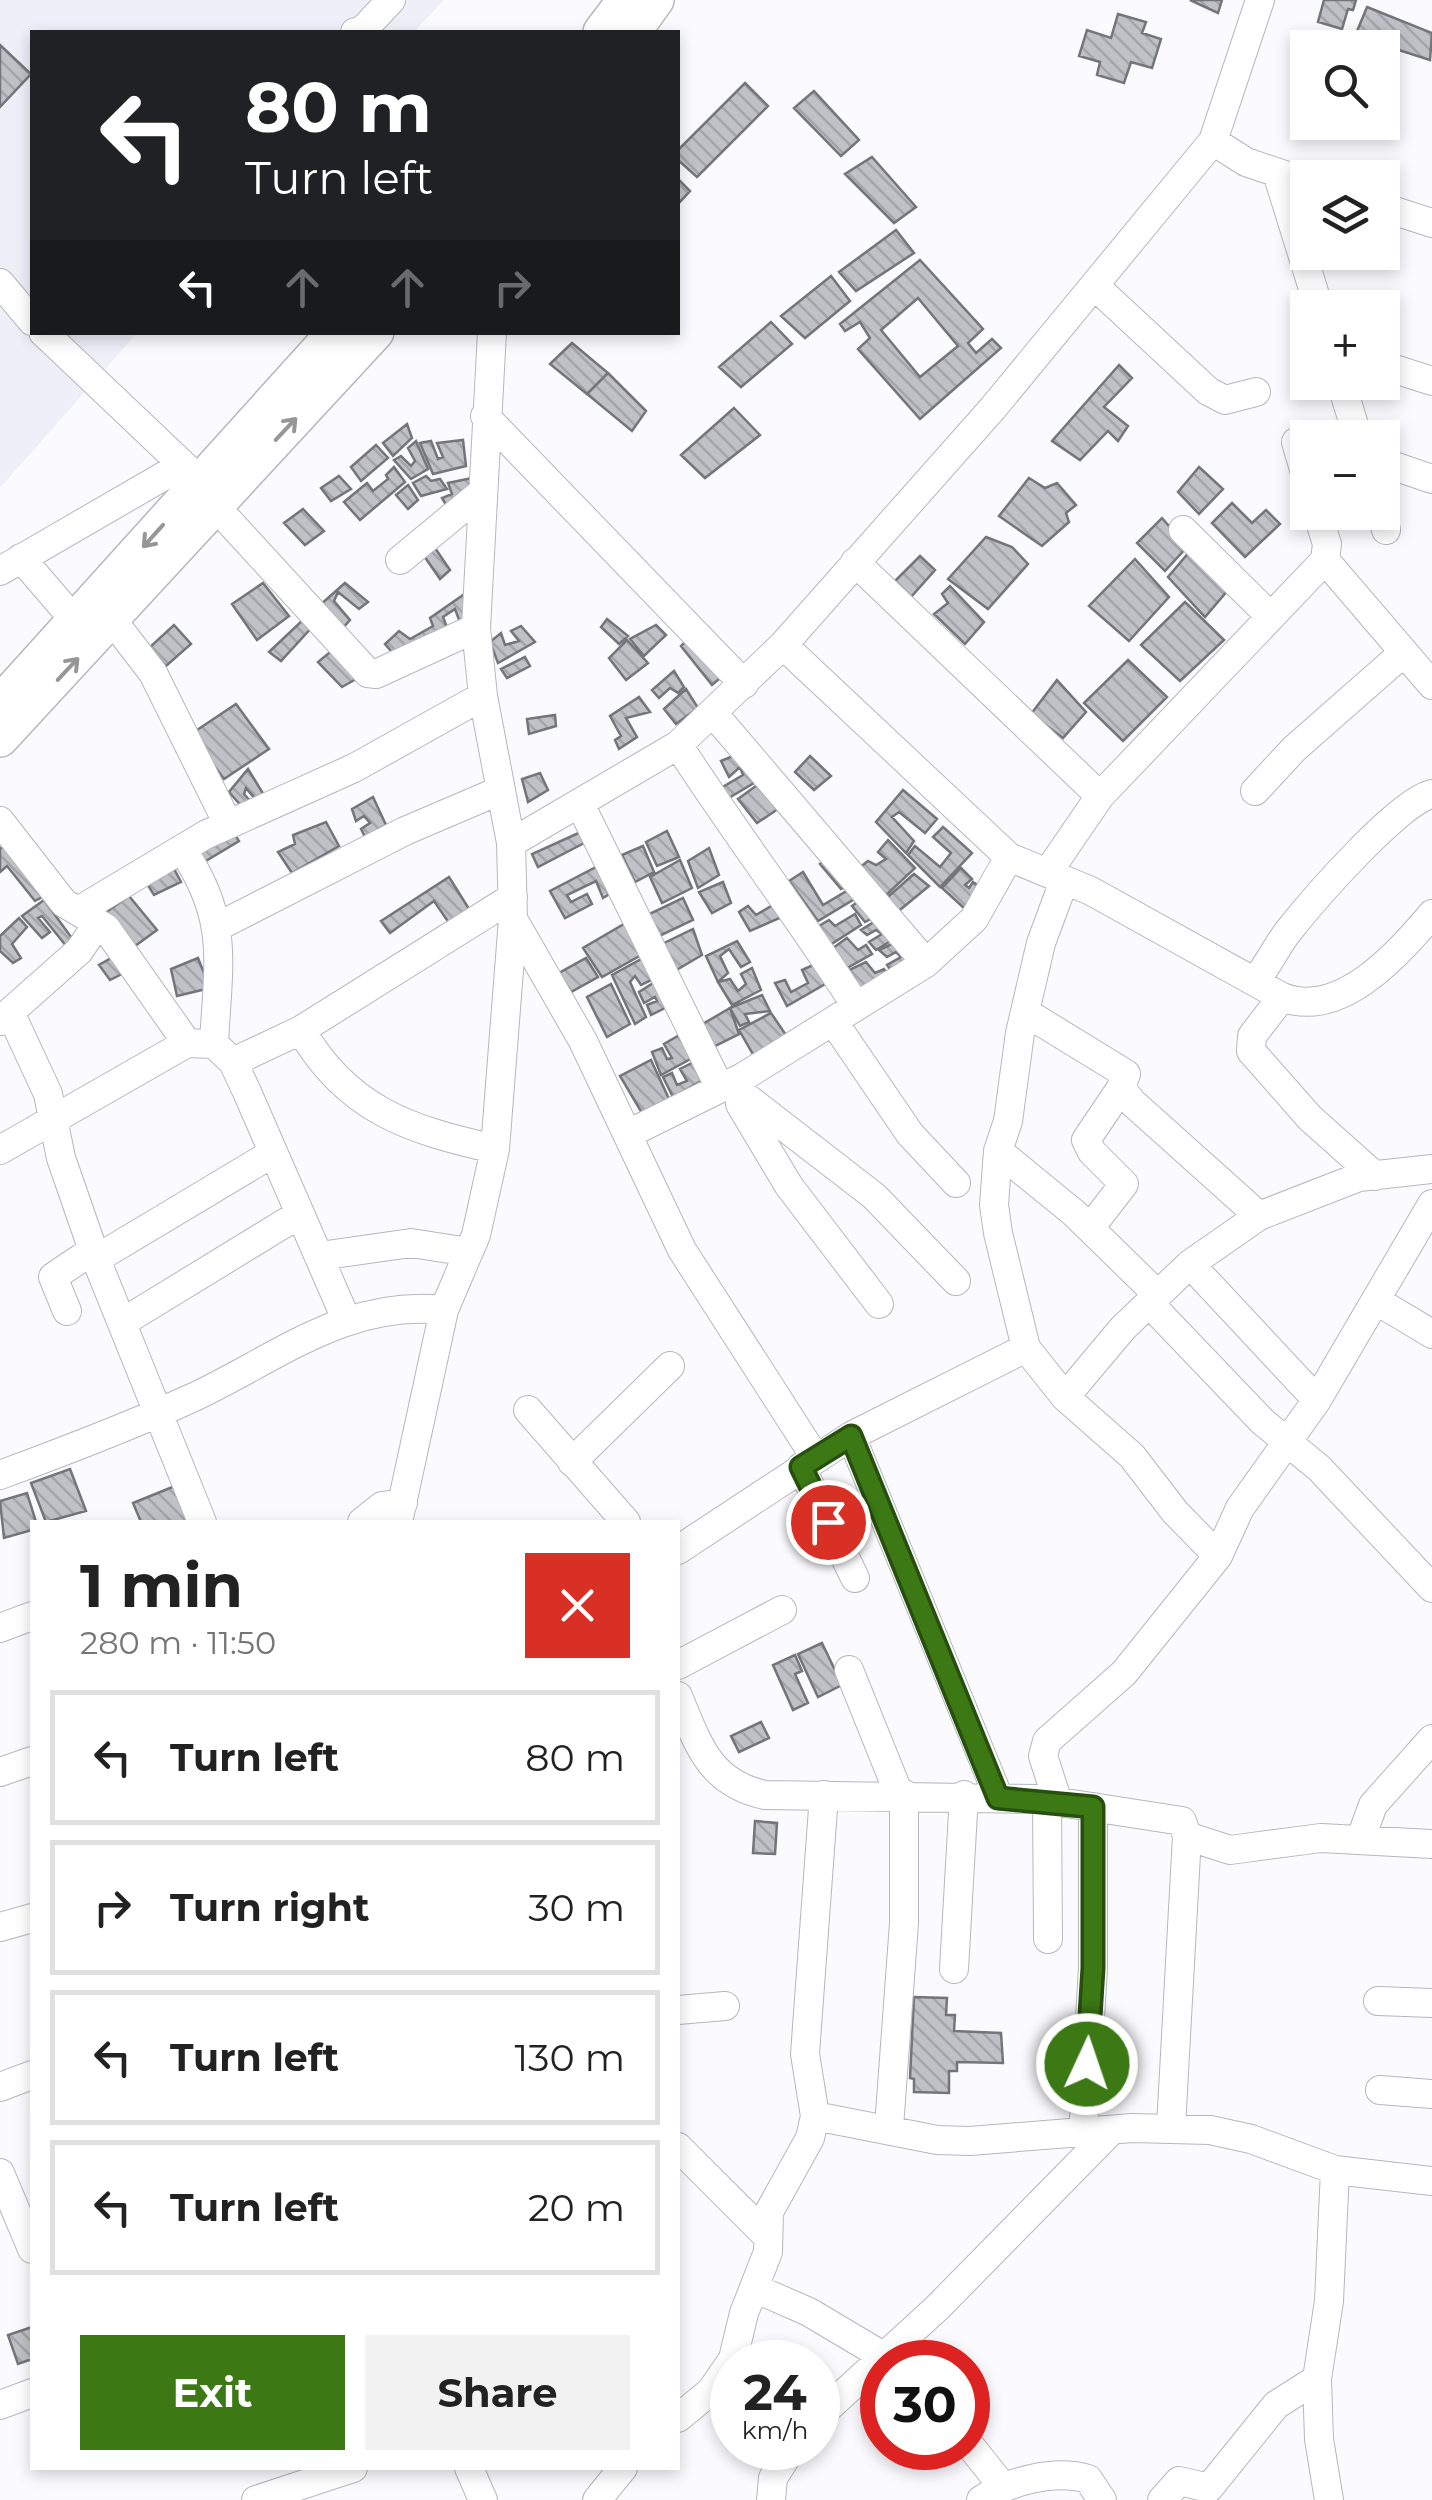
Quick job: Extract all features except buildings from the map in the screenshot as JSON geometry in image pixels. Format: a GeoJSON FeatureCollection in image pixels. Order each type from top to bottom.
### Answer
{"type":"FeatureCollection","features":[{"type":"Feature","properties":{"kind":"main road"},"geometry":{"type":"LineString","coordinates":[[615,15],[656,0]]}},
{"type":"Feature","properties":{"kind":"main road"},"geometry":{"type":"LineString","coordinates":[[0,702],[332,335]]}},
{"type":"Feature","properties":{"kind":"main road"},"geometry":{"type":"LineString","coordinates":[[0,740],[112,620],[199,485],[373,335]]}},
{"type":"Feature","properties":{"kind":"street"},"geometry":{"type":"LineString","coordinates":[[363,30],[392,0]]}},
{"type":"Feature","properties":{"kind":"street"},"geometry":{"type":"LineString","coordinates":[[511,843],[581,806],[678,746],[784,645],[1095,286],[1213,142],[1260,0]]}},
{"type":"Feature","properties":{"kind":"street"},"geometry":{"type":"LineString","coordinates":[[1213,142],[1246,162],[1290,177]]}},
{"type":"Feature","properties":{"kind":"street"},"geometry":{"type":"LineString","coordinates":[[1278,173],[1313,290]]}},
{"type":"Feature","properties":{"kind":"street"},"geometry":{"type":"LineString","coordinates":[[1400,213],[1432,223]]}},
{"type":"Feature","properties":{"kind":"street"},"geometry":{"type":"LineString","coordinates":[[0,284],[30,319]]}},
{"type":"Feature","properties":{"kind":"street"},"geometry":{"type":"LineString","coordinates":[[1095,286],[1208,392],[1225,400],[1256,392]]}},
{"type":"Feature","properties":{"kind":"street"},"geometry":{"type":"LineString","coordinates":[[47,335],[199,485],[368,673],[376,674],[476,628]]}},
{"type":"Feature","properties":{"kind":"street"},"geometry":{"type":"LineString","coordinates":[[364,1520],[382,1506],[401,1513],[444,1310],[470,1252],[494,1149],[513,908],[511,843],[483,696],[476,628],[480,494],[492,335]]}},
{"type":"Feature","properties":{"kind":"street"},"geometry":{"type":"LineString","coordinates":[[1400,371],[1432,381]]}},
{"type":"Feature","properties":{"kind":"street"},"geometry":{"type":"LineString","coordinates":[[485,416],[744,684]]}},
{"type":"Feature","properties":{"kind":"street"},"geometry":{"type":"LineString","coordinates":[[1400,468],[1432,479]]}},
{"type":"Feature","properties":{"kind":"street"},"geometry":{"type":"LineString","coordinates":[[76,622],[10,564],[199,485]]}},
{"type":"Feature","properties":{"kind":"street"},"geometry":{"type":"LineString","coordinates":[[400,560],[480,494]]}},
{"type":"Feature","properties":{"kind":"street"},"geometry":{"type":"LineString","coordinates":[[1184,530],[1271,617]]}},
{"type":"Feature","properties":{"kind":"street"},"geometry":{"type":"LineString","coordinates":[[1218,1556],[1175,1512],[1132,1456],[1065,1397],[1026,1348],[994,1206],[998,1151],[1008,1121],[1025,1012],[1056,877],[1100,796],[1325,560],[1327,544],[1323,530]]}},
{"type":"Feature","properties":{"kind":"street"},"geometry":{"type":"LineString","coordinates":[[1325,560],[1432,685]]}},
{"type":"Feature","properties":{"kind":"street"},"geometry":{"type":"LineString","coordinates":[[856,562],[1100,796]]}},
{"type":"Feature","properties":{"kind":"street"},"geometry":{"type":"LineString","coordinates":[[112,620],[153,673],[228,824]]}},
{"type":"Feature","properties":{"kind":"street"},"geometry":{"type":"LineString","coordinates":[[784,645],[1009,858],[1091,891],[1282,997],[1303,1005],[1329,1001],[1384,966],[1432,914]]}},
{"type":"Feature","properties":{"kind":"street"},"geometry":{"type":"LineString","coordinates":[[1255,791],[1294,749],[1402,654]]}},
{"type":"Feature","properties":{"kind":"street"},"geometry":{"type":"LineString","coordinates":[[201,1520],[94,1254],[52,1124],[48,1094],[5,1016],[79,951],[88,917],[182,849],[228,824],[250,818],[354,768],[483,696]]}},
{"type":"Feature","properties":{"kind":"street"},"geometry":{"type":"LineString","coordinates":[[714,713],[926,963]]}},
{"type":"Feature","properties":{"kind":"street"},"geometry":{"type":"LineString","coordinates":[[678,746],[754,859],[795,911],[844,1014],[910,1134],[956,1183]]}},
{"type":"Feature","properties":{"kind":"street"},"geometry":{"type":"LineString","coordinates":[[219,926],[405,831],[501,790]]}},
{"type":"Feature","properties":{"kind":"street"},"geometry":{"type":"LineString","coordinates":[[1255,981],[1288,930],[1372,837],[1404,808],[1432,794]]}},
{"type":"Feature","properties":{"kind":"street"},"geometry":{"type":"LineString","coordinates":[[581,806],[729,1087],[788,1186],[878,1304]]}},
{"type":"Feature","properties":{"kind":"street"},"geometry":{"type":"LineString","coordinates":[[0,821],[50,888],[88,917],[211,1050],[273,1153],[346,1318]]}},
{"type":"Feature","properties":{"kind":"street"},"geometry":{"type":"LineString","coordinates":[[182,849],[211,899],[219,926],[211,1050]]}},
{"type":"Feature","properties":{"kind":"street"},"geometry":{"type":"LineString","coordinates":[[630,1133],[729,1087],[926,963],[974,920],[1009,858]]}},
{"type":"Feature","properties":{"kind":"street"},"geometry":{"type":"LineString","coordinates":[[0,1150],[211,1050],[302,1030],[513,908]]}},
{"type":"Feature","properties":{"kind":"street"},"geometry":{"type":"LineString","coordinates":[[513,908],[630,1133],[682,1250],[808,1462],[855,1578]]}},
{"type":"Feature","properties":{"kind":"street"},"geometry":{"type":"LineString","coordinates":[[1282,997],[1252,1036],[1251,1051],[1310,1118],[1375,1176]]}},
{"type":"Feature","properties":{"kind":"street"},"geometry":{"type":"LineString","coordinates":[[1025,1012],[1126,1074],[1122,1088],[1086,1140],[1092,1152],[1124,1184],[1090,1228]]}},
{"type":"Feature","properties":{"kind":"street"},"geometry":{"type":"LineString","coordinates":[[302,1030],[314,1053],[368,1106],[421,1132],[494,1149]]}},
{"type":"Feature","properties":{"kind":"street"},"geometry":{"type":"LineString","coordinates":[[729,1087],[874,1196],[956,1281]]}},
{"type":"Feature","properties":{"kind":"street"},"geometry":{"type":"LineString","coordinates":[[1122,1088],[1259,1216]]}},
{"type":"Feature","properties":{"kind":"street"},"geometry":{"type":"LineString","coordinates":[[998,1151],[1090,1228],[1288,1446],[1319,1468],[1432,1588]]}},
{"type":"Feature","properties":{"kind":"street"},"geometry":{"type":"LineString","coordinates":[[66,1311],[53,1278],[273,1153]]}},
{"type":"Feature","properties":{"kind":"street"},"geometry":{"type":"LineString","coordinates":[[1065,1397],[1190,1264],[1259,1216],[1331,1184],[1432,1169]]}},
{"type":"Feature","properties":{"kind":"street"},"geometry":{"type":"LineString","coordinates":[[1048,1940],[1052,1801],[1044,1756],[1047,1741],[1124,1673],[1218,1556],[1250,1492],[1288,1446],[1432,1204]]}},
{"type":"Feature","properties":{"kind":"street"},"geometry":{"type":"LineString","coordinates":[[122,1322],[298,1216]]}},
{"type":"Feature","properties":{"kind":"street"},"geometry":{"type":"LineString","coordinates":[[320,1256],[411,1243],[470,1252]]}},
{"type":"Feature","properties":{"kind":"street"},"geometry":{"type":"LineString","coordinates":[[1190,1264],[1317,1400]]}},
{"type":"Feature","properties":{"kind":"street"},"geometry":{"type":"LineString","coordinates":[[1377,1301],[1432,1334]]}},
{"type":"Feature","properties":{"kind":"street"},"geometry":{"type":"LineString","coordinates":[[0,1475],[158,1414],[346,1318],[404,1308],[444,1310]]}},
{"type":"Feature","properties":{"kind":"street"},"geometry":{"type":"LineString","coordinates":[[680,1549],[851,1436],[1026,1348]]}},
{"type":"Feature","properties":{"kind":"street"},"geometry":{"type":"LineString","coordinates":[[572,1462],[670,1366]]}},
{"type":"Feature","properties":{"kind":"street"},"geometry":{"type":"LineString","coordinates":[[528,1410],[624,1520]]}},
{"type":"Feature","properties":{"kind":"street"},"geometry":{"type":"LineString","coordinates":[[851,1436],[998,1798]]}},
{"type":"Feature","properties":{"kind":"street"},"geometry":{"type":"LineString","coordinates":[[680,1664],[782,1610]]}},
{"type":"Feature","properties":{"kind":"street"},"geometry":{"type":"LineString","coordinates":[[0,1628],[30,1617]]}},
{"type":"Feature","properties":{"kind":"street"},"geometry":{"type":"LineString","coordinates":[[849,1670],[901,1794],[904,1924],[889,2127]]}},
{"type":"Feature","properties":{"kind":"street"},"geometry":{"type":"LineString","coordinates":[[680,1700],[711,1764],[731,1784],[765,1795],[964,1795],[1052,1801],[1176,1818],[1188,1836],[1210,1847],[1230,1850],[1286,1840],[1361,1838],[1432,1844]]}},
{"type":"Feature","properties":{"kind":"street"},"geometry":{"type":"LineString","coordinates":[[1361,1838],[1373,1805],[1432,1740]]}},
{"type":"Feature","properties":{"kind":"street"},"geometry":{"type":"LineString","coordinates":[[2,1766],[30,1761]]}},
{"type":"Feature","properties":{"kind":"street"},"geometry":{"type":"LineString","coordinates":[[680,2416],[711,2391],[732,2359],[768,2252],[770,2212],[810,2138],[815,2116],[805,2054],[824,1795]]}},
{"type":"Feature","properties":{"kind":"street"},"geometry":{"type":"LineString","coordinates":[[954,1969],[964,1795]]}},
{"type":"Feature","properties":{"kind":"street"},"geometry":{"type":"LineString","coordinates":[[1083,2135],[1093,1968],[1093,1807]]}},
{"type":"Feature","properties":{"kind":"street"},"geometry":{"type":"LineString","coordinates":[[1171,2128],[1188,1836]]}},
{"type":"Feature","properties":{"kind":"street"},"geometry":{"type":"LineString","coordinates":[[0,1927],[30,1919]]}},
{"type":"Feature","properties":{"kind":"street"},"geometry":{"type":"LineString","coordinates":[[1378,2001],[1432,2003]]}},
{"type":"Feature","properties":{"kind":"street"},"geometry":{"type":"LineString","coordinates":[[680,2010],[726,2006]]}},
{"type":"Feature","properties":{"kind":"street"},"geometry":{"type":"LineString","coordinates":[[0,2087],[30,2077]]}},
{"type":"Feature","properties":{"kind":"street"},"geometry":{"type":"LineString","coordinates":[[1380,2090],[1432,2094]]}},
{"type":"Feature","properties":{"kind":"street"},"geometry":{"type":"LineString","coordinates":[[815,2116],[889,2127],[938,2140],[970,2142],[1171,2128],[1251,2139],[1335,2170],[1432,2181]]}},
{"type":"Feature","properties":{"kind":"street"},"geometry":{"type":"LineString","coordinates":[[907,2340],[1112,2130]]}},
{"type":"Feature","properties":{"kind":"street"},"geometry":{"type":"LineString","coordinates":[[680,2150],[768,2237]]}},
{"type":"Feature","properties":{"kind":"street"},"geometry":{"type":"LineString","coordinates":[[1329,2500],[1317,2379],[1329,2301],[1335,2170]]}},
{"type":"Feature","properties":{"kind":"street"},"geometry":{"type":"LineString","coordinates":[[0,2173],[30,2244]]}},
{"type":"Feature","properties":{"kind":"street"},"geometry":{"type":"LineString","coordinates":[[754,2288],[809,2312],[860,2341]]}},
{"type":"Feature","properties":{"kind":"street"},"geometry":{"type":"LineString","coordinates":[[1162,2500],[1180,2481],[1209,2488],[1276,2404],[1317,2379]]}},
{"type":"Feature","properties":{"kind":"street"},"geometry":{"type":"LineString","coordinates":[[840,2399],[860,2382]]}},
{"type":"Feature","properties":{"kind":"street"},"geometry":{"type":"LineString","coordinates":[[0,2405],[30,2394]]}},
{"type":"Feature","properties":{"kind":"street"},"geometry":{"type":"LineString","coordinates":[[256,2500],[347,2470]]}},
{"type":"Feature","properties":{"kind":"street"},"geometry":{"type":"LineString","coordinates":[[470,2470],[483,2500]]}},
{"type":"Feature","properties":{"kind":"street"},"geometry":{"type":"LineString","coordinates":[[597,2500],[621,2470]]}},
{"type":"Feature","properties":{"kind":"street"},"geometry":{"type":"LineString","coordinates":[[771,2500],[779,2470]]}},
{"type":"Feature","properties":{"kind":"street"},"geometry":{"type":"LineString","coordinates":[[981,2470],[993,2494],[1043,2478],[1076,2476],[1088,2479],[1102,2500]]}},
{"type":"Feature","properties":{"kind":"shaded area"},"geometry":{"type":"Polygon","coordinates":[[[0,0],[444,0],[416,30],[30,30],[30,335],[135,335],[0,488],[0,0]]]}},
{"type":"Feature","properties":{"kind":"route"},"geometry":{"type":"LineString","coordinates":[[828,1522],[801,1467],[851,1436],[983,1753],[998,1798],[1093,1807],[1093,1968],[1087,2064]]}}]}
